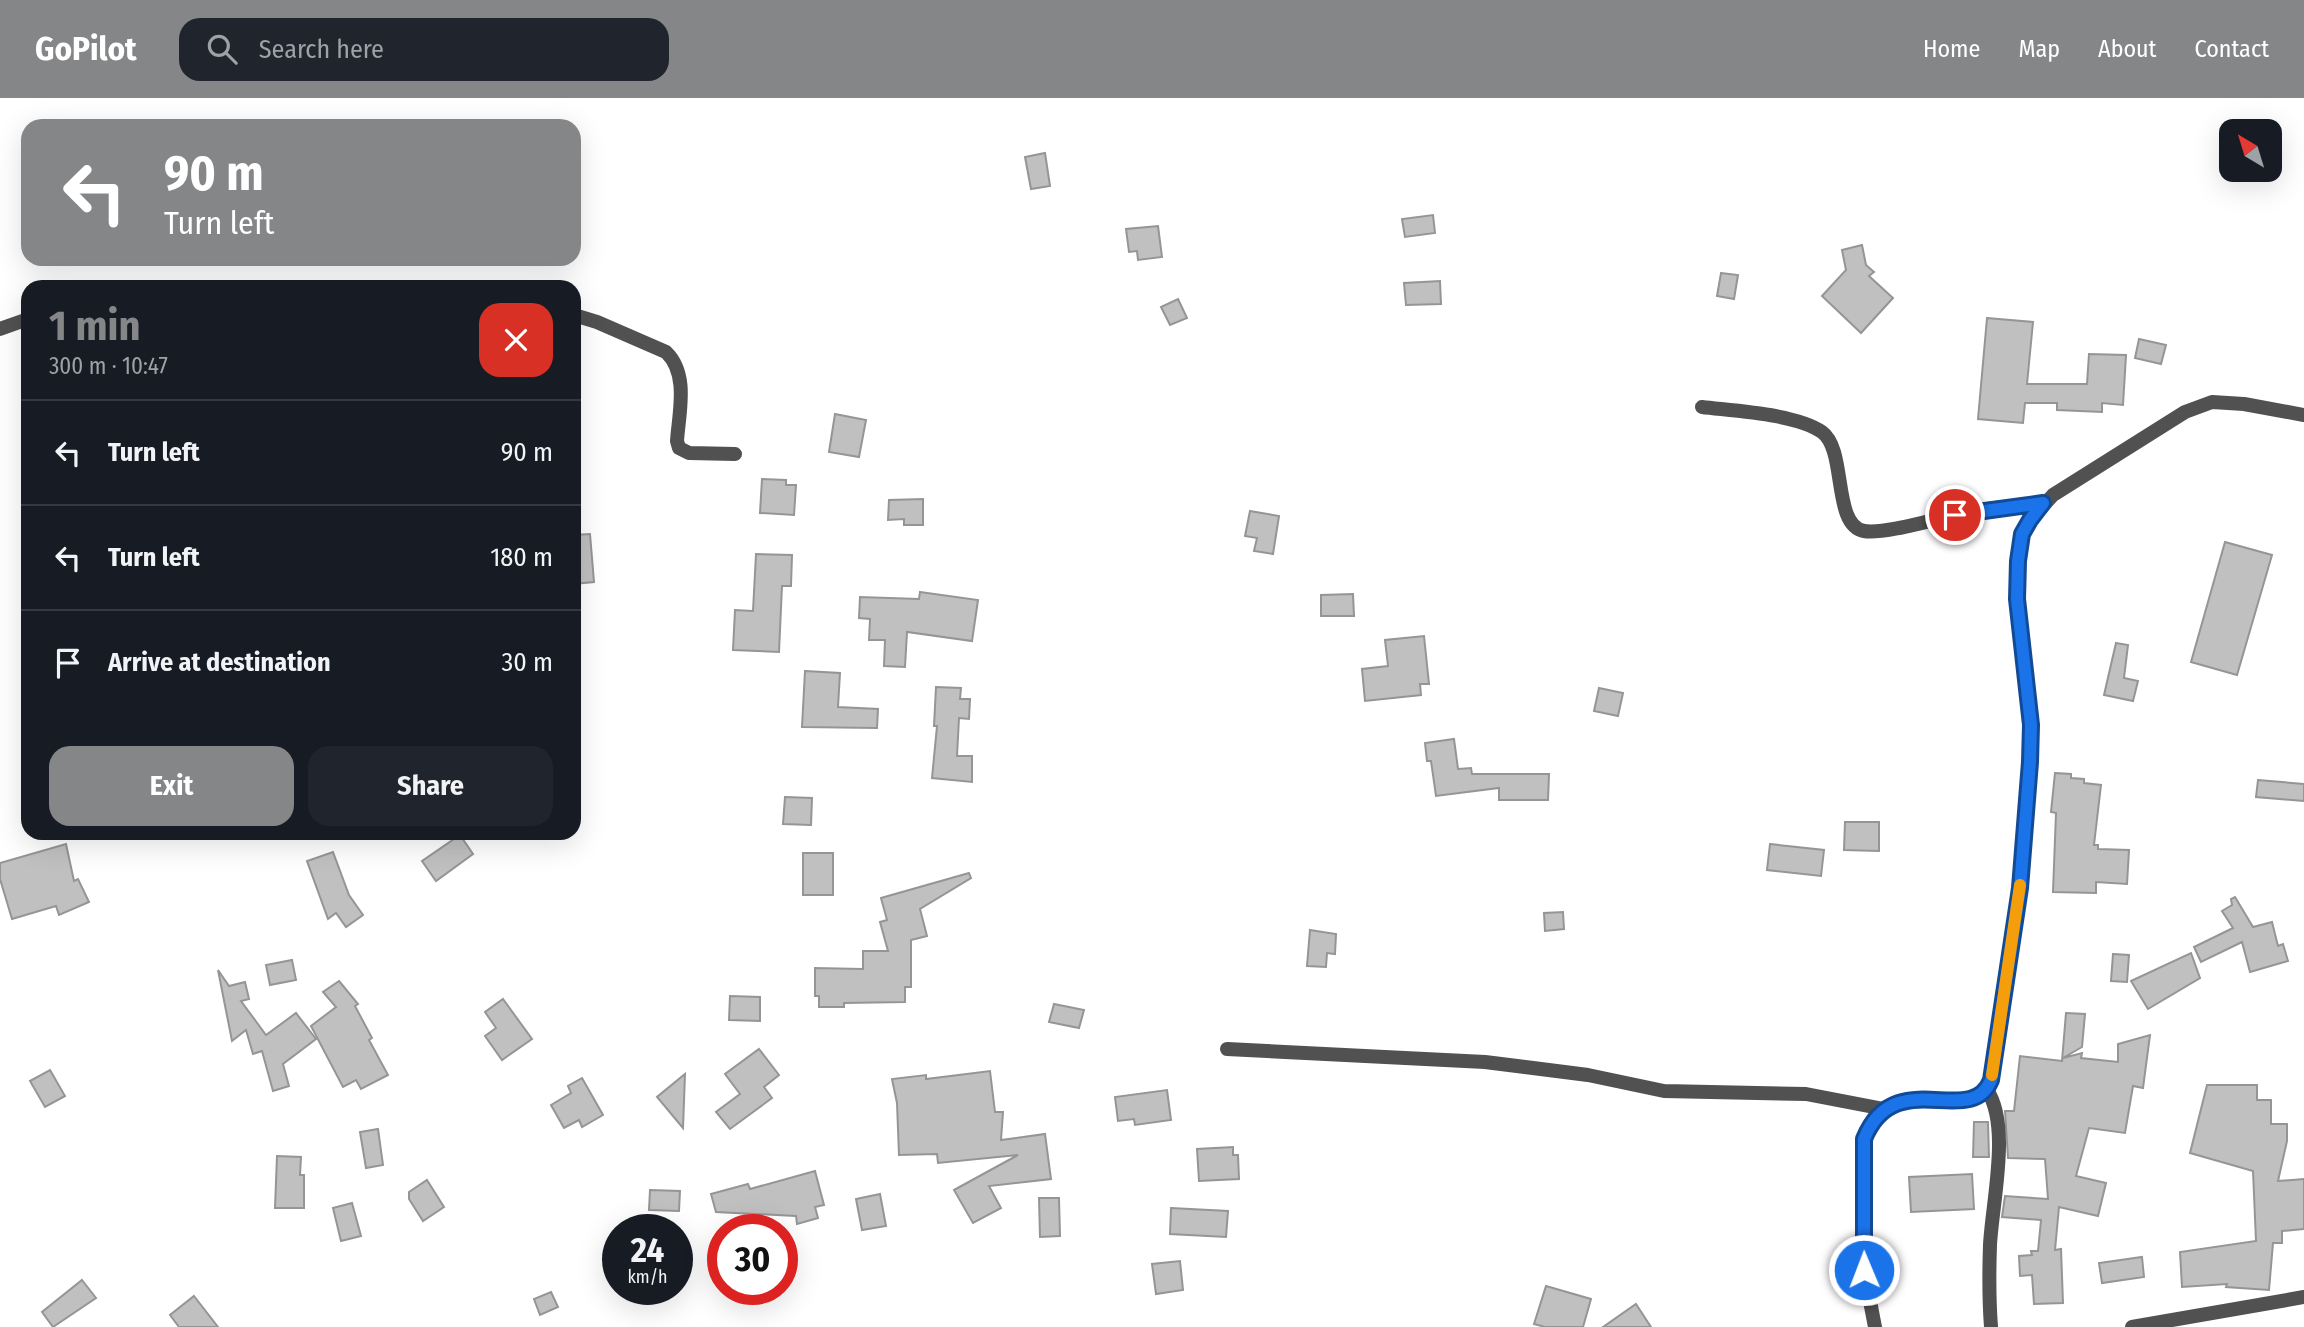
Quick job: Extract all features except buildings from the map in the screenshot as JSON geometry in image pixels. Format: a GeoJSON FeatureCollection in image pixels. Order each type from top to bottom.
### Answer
{"type":"FeatureCollection","features":[{"type":"Feature","properties":{"kind":"street"},"geometry":{"type":"LineString","coordinates":[[581,317],[666,352],[674,359],[679,372],[681,396],[677,441],[679,448],[689,453],[735,454]]}},
{"type":"Feature","properties":{"kind":"street"},"geometry":{"type":"LineString","coordinates":[[0,329],[21,322]]}},
{"type":"Feature","properties":{"kind":"street"},"geometry":{"type":"LineString","coordinates":[[1875,1327],[1864,1270],[1862,1153],[1870,1123],[1884,1109],[1898,1102],[1915,1099],[1969,1100],[1981,1096],[1991,1080],[2020,888],[2030,762],[2031,725],[2017,599],[2022,534],[2043,503],[2070,483],[2185,412],[2212,402],[2245,404],[2304,415]]}},
{"type":"Feature","properties":{"kind":"street"},"geometry":{"type":"LineString","coordinates":[[1702,407],[1766,415],[1810,426],[1825,434],[1833,449],[1847,514],[1854,526],[1862,531],[1879,531],[1976,511],[2043,503]]}},
{"type":"Feature","properties":{"kind":"street"},"geometry":{"type":"LineString","coordinates":[[1227,1049],[1485,1062],[1588,1075],[1664,1090],[1806,1094],[1884,1109]]}},
{"type":"Feature","properties":{"kind":"street"},"geometry":{"type":"LineString","coordinates":[[1987,1090],[1996,1111],[1998,1132],[1990,1243],[1991,1327]]}},
{"type":"Feature","properties":{"kind":"street"},"geometry":{"type":"LineString","coordinates":[[2132,1327],[2304,1297]]}},
{"type":"Feature","properties":{"kind":"slow traffic"},"geometry":{"type":"LineString","coordinates":[[1992,1075],[2020,885]]}},
{"type":"Feature","properties":{"kind":"route"},"geometry":{"type":"LineString","coordinates":[[1864,1270],[1862,1153],[1870,1123],[1884,1109],[1898,1102],[1915,1099],[1969,1100],[1981,1096],[1987,1090],[1991,1080],[2011,958],[2020,888],[2031,725],[2017,599],[2018,561],[2022,534],[2043,503],[1955,515]]}}]}
